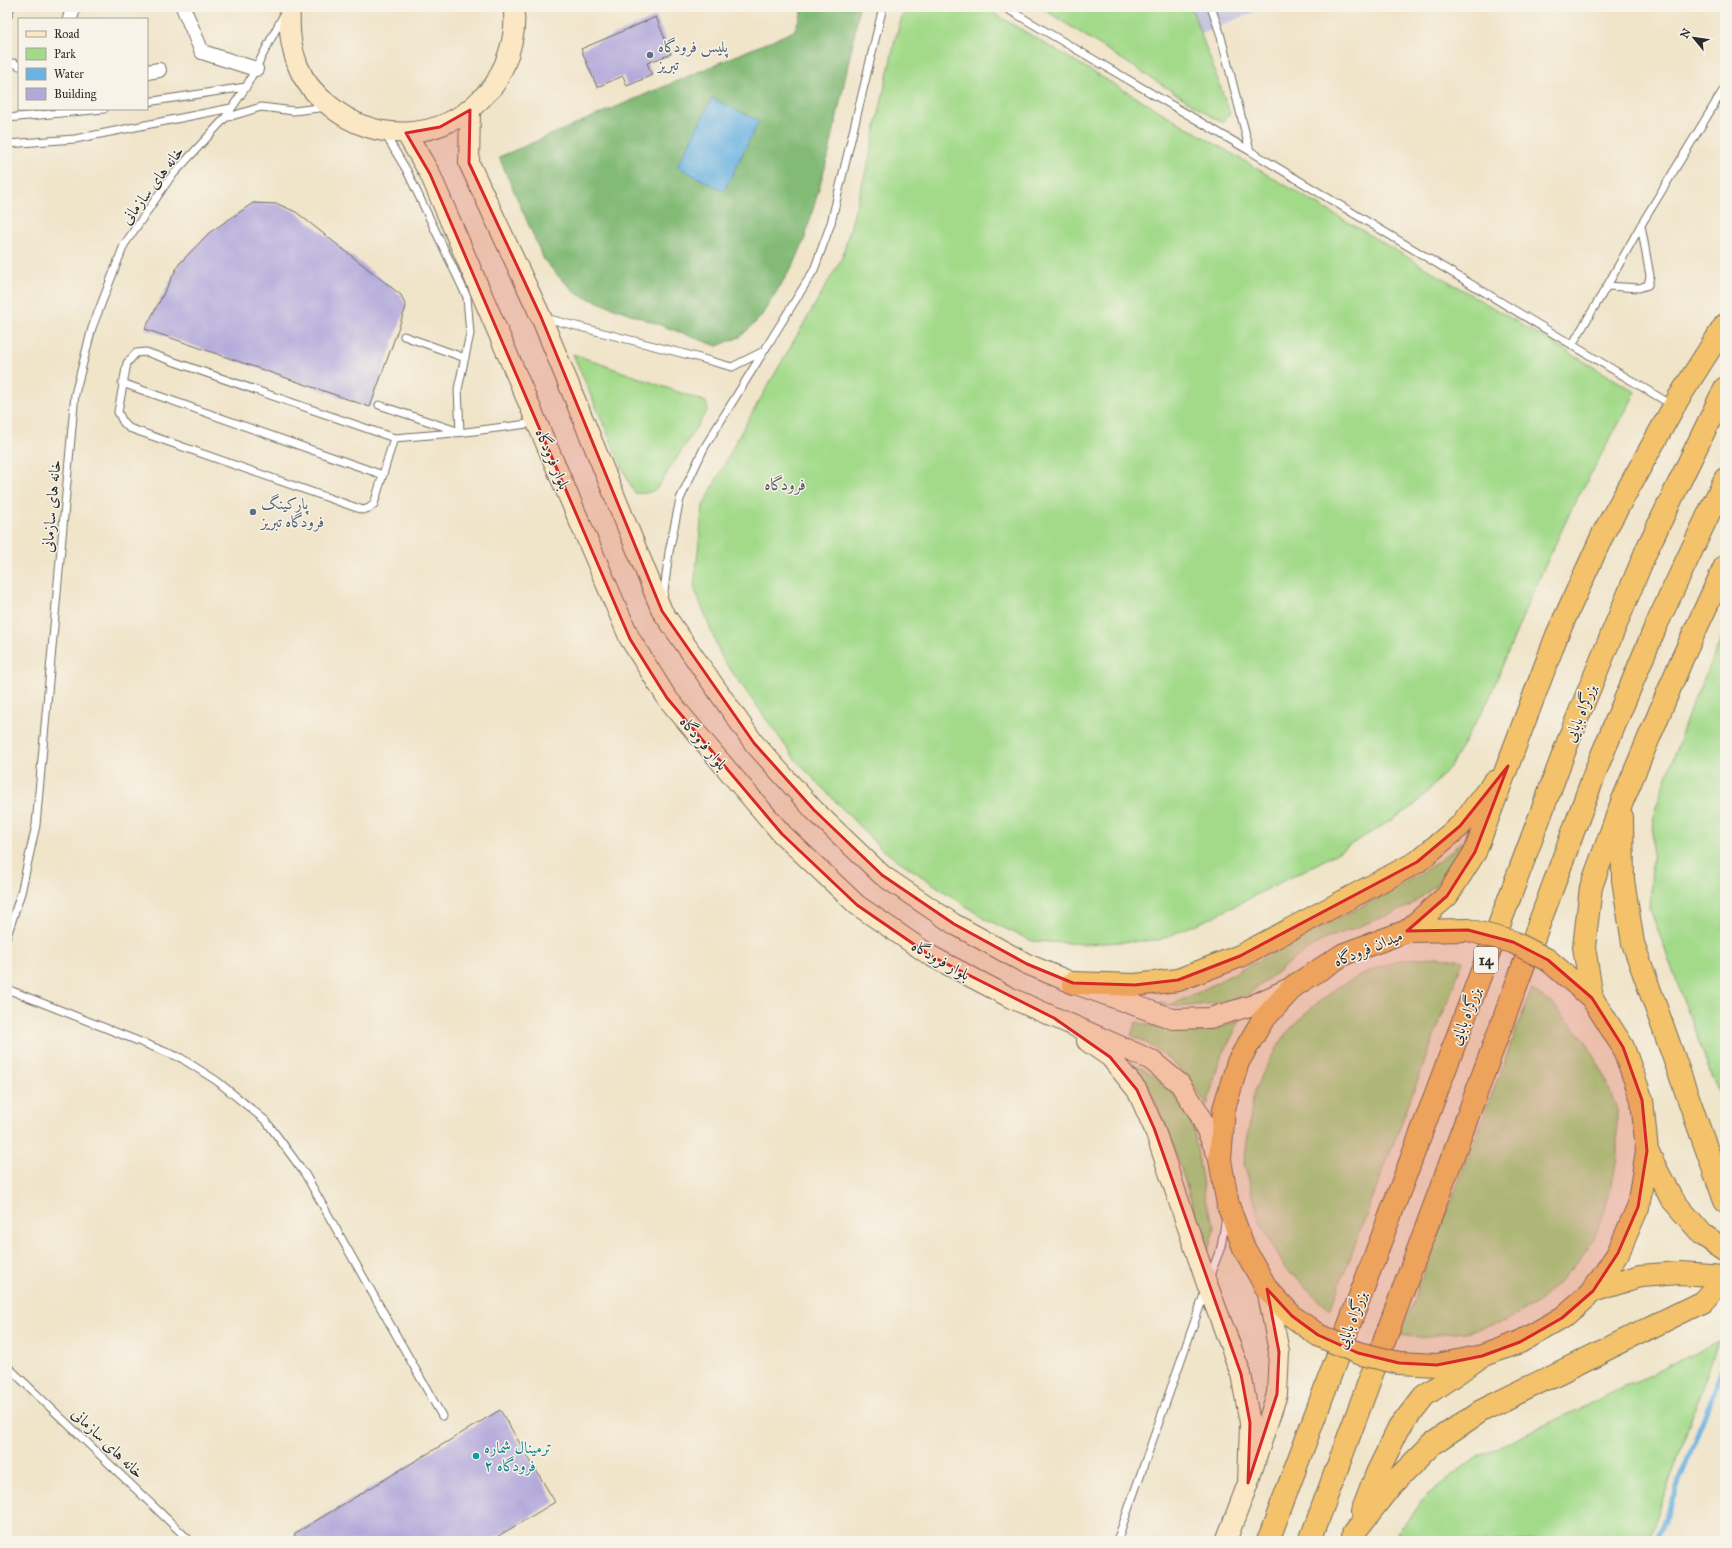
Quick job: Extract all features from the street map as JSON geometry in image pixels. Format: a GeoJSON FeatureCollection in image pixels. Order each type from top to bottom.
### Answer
{"type":"FeatureCollection","features":[{"type":"Feature","properties":{"kind":"highway"},"geometry":{"type":"LineString","coordinates":[[1407,931],[1447,896],[1476,852],[1557,634],[1601,539],[1674,406],[1725,325]]}},
{"type":"Feature","properties":{"kind":"highway","name":"بزرگراه بابایی"},"geometry":{"type":"LineString","coordinates":[[1268,1541],[1572,731],[1647,548],[1725,388]]}},
{"type":"Feature","properties":{"kind":"highway","name":"14"},"geometry":{"type":"LineString","coordinates":[[1310,1541],[1599,762],[1655,628],[1725,479]]}},
{"type":"Feature","properties":{"kind":"highway"},"geometry":{"type":"LineString","coordinates":[[1352,1538],[1377,1473],[1399,1428],[1424,1396],[1482,1356],[1520,1342],[1562,1318],[1593,1291],[1618,1253],[1638,1207],[1647,1151],[1642,1100],[1623,1047],[1592,998],[1584,947],[1591,887],[1622,802],[1682,659],[1719,584],[1725,566]]}},
{"type":"Feature","properties":{"kind":"highway"},"geometry":{"type":"LineString","coordinates":[[1073,984],[1135,985],[1178,980],[1240,956],[1417,862],[1460,826],[1508,766]]}},
{"type":"Feature","properties":{"kind":"highway"},"geometry":{"type":"LineString","coordinates":[[1622,802],[1623,880],[1633,943],[1725,1201]]}},
{"type":"Feature","properties":{"kind":"highway","name":"میدان فرودگاه"},"geometry":{"type":"LineString","coordinates":[[1482,1356],[1437,1365],[1399,1363],[1358,1353],[1318,1335],[1292,1316],[1267,1289],[1244,1248],[1228,1205],[1220,1160],[1224,1109],[1238,1062],[1262,1021],[1294,986],[1344,954],[1407,931],[1468,930],[1513,942],[1548,960],[1592,998]]}},
{"type":"Feature","properties":{"kind":"highway"},"geometry":{"type":"LineString","coordinates":[[1647,1151],[1671,1198],[1703,1235],[1725,1250]]}},
{"type":"Feature","properties":{"kind":"highway"},"geometry":{"type":"LineString","coordinates":[[1593,1291],[1640,1276],[1680,1273],[1725,1276]]}},
{"type":"Feature","properties":{"kind":"highway"},"geometry":{"type":"LineString","coordinates":[[1352,1538],[1392,1484],[1432,1444],[1481,1411],[1702,1302],[1725,1276]]}},
{"type":"Feature","properties":{"kind":"street"},"geometry":{"type":"LineString","coordinates":[[70,18],[73,7]]}},
{"type":"Feature","properties":{"kind":"street"},"geometry":{"type":"LineString","coordinates":[[183,7],[202,52],[256,69]]}},
{"type":"Feature","properties":{"kind":"street"},"geometry":{"type":"LineString","coordinates":[[289,7],[289,36],[298,68],[317,96],[342,117],[373,130],[406,133],[440,127],[470,110],[495,84],[511,50],[515,13],[513,7]]}},
{"type":"Feature","properties":{"kind":"street"},"geometry":{"type":"LineString","coordinates":[[470,110],[469,163],[541,317],[662,611],[754,743],[814,810],[882,875],[954,924],[1027,964],[1073,984],[1173,1019],[1210,1018],[1252,1005],[1294,986]]}},
{"type":"Feature","properties":{"kind":"street","name":"بلوار فرودگاه"},"geometry":{"type":"LineString","coordinates":[[406,133],[430,174],[630,639],[666,698],[782,834],[856,905],[931,956],[1011,998],[1151,1060],[1180,1084],[1199,1113],[1220,1160]]}},
{"type":"Feature","properties":{"kind":"street"},"geometry":{"type":"LineString","coordinates":[[1054,1018],[1110,1057],[1136,1090],[1154,1128],[1207,1284],[1241,1374],[1250,1423],[1248,1483]]}},
{"type":"Feature","properties":{"kind":"street"},"geometry":{"type":"LineString","coordinates":[[1226,1541],[1248,1483],[1277,1394],[1279,1352],[1267,1289]]}},
{"type":"Feature","properties":{"kind":"lane","name":"خانه های سازمانی"},"geometry":{"type":"LineString","coordinates":[[7,936],[21,893],[36,824],[76,394],[92,328],[124,245],[170,178],[225,118],[246,87],[289,7]]}},
{"type":"Feature","properties":{"kind":"lane"},"geometry":{"type":"LineString","coordinates":[[662,611],[669,552],[680,499],[704,448],[814,270],[831,223],[883,7]]}},
{"type":"Feature","properties":{"kind":"lane"},"geometry":{"type":"LineString","coordinates":[[1004,7],[1250,151],[1674,406]]}},
{"type":"Feature","properties":{"kind":"lane"},"geometry":{"type":"LineString","coordinates":[[1212,7],[1250,151]]}},
{"type":"Feature","properties":{"kind":"lane"},"geometry":{"type":"LineString","coordinates":[[7,64],[14,63],[18,65]]}},
{"type":"Feature","properties":{"kind":"lane"},"geometry":{"type":"LineString","coordinates":[[148,102],[246,87]]}},
{"type":"Feature","properties":{"kind":"lane"},"geometry":{"type":"LineString","coordinates":[[1572,345],[1641,225],[1725,87]]}},
{"type":"Feature","properties":{"kind":"lane"},"geometry":{"type":"LineString","coordinates":[[225,118],[261,107],[294,111],[330,107]]}},
{"type":"Feature","properties":{"kind":"lane"},"geometry":{"type":"LineString","coordinates":[[7,144],[75,139],[231,108]]}},
{"type":"Feature","properties":{"kind":"lane"},"geometry":{"type":"LineString","coordinates":[[7,118],[40,112],[83,110]]}},
{"type":"Feature","properties":{"kind":"lane"},"geometry":{"type":"LineString","coordinates":[[383,131],[407,171],[467,297],[470,334],[458,389],[460,432]]}},
{"type":"Feature","properties":{"kind":"lane"},"geometry":{"type":"LineString","coordinates":[[1607,286],[1640,288],[1648,284],[1650,276],[1641,225]]}},
{"type":"Feature","properties":{"kind":"lane"},"geometry":{"type":"LineString","coordinates":[[541,317],[732,367],[763,352]]}},
{"type":"Feature","properties":{"kind":"lane"},"geometry":{"type":"LineString","coordinates":[[404,336],[465,358]]}},
{"type":"Feature","properties":{"kind":"lane"},"geometry":{"type":"LineString","coordinates":[[394,438],[374,504],[363,510],[129,428],[123,422],[118,412],[122,383],[127,363],[136,353],[146,352],[394,438],[537,423]]}},
{"type":"Feature","properties":{"kind":"lane"},"geometry":{"type":"LineString","coordinates":[[122,383],[383,475]]}},
{"type":"Feature","properties":{"kind":"lane"},"geometry":{"type":"LineString","coordinates":[[379,405],[460,432]]}},
{"type":"Feature","properties":{"kind":"lane"},"geometry":{"type":"LineString","coordinates":[[7,989],[181,1058],[218,1081],[266,1121],[305,1174],[442,1416]]}},
{"type":"Feature","properties":{"kind":"lane"},"geometry":{"type":"LineString","coordinates":[[1117,1541],[1221,1247],[1228,1205]]}},
{"type":"Feature","properties":{"kind":"lane","name":"خانه های سازمانی"},"geometry":{"type":"LineString","coordinates":[[7,1366],[190,1541]]}},
{"type":"Feature","properties":{"kind":"highlighted area"},"geometry":{"type":"Polygon","coordinates":[[[470,110],[469,163],[541,317],[662,611],[754,743],[814,810],[882,875],[954,924],[1027,964],[1073,983],[1135,985],[1178,980],[1240,956],[1417,862],[1460,826],[1508,766],[1475,852],[1447,896],[1407,931],[1468,930],[1513,942],[1548,960],[1592,998],[1623,1047],[1642,1100],[1647,1151],[1638,1207],[1618,1253],[1593,1291],[1562,1318],[1520,1342],[1482,1356],[1437,1365],[1399,1363],[1358,1353],[1318,1335],[1292,1316],[1267,1289],[1279,1352],[1277,1394],[1248,1483],[1250,1423],[1241,1374],[1154,1128],[1137,1090],[1110,1057],[1054,1018],[931,956],[857,905],[782,834],[667,698],[630,639],[430,174],[406,133],[440,127],[470,110]]]}},
{"type":"Feature","properties":{"kind":"shaded area"},"geometry":{"type":"Polygon","coordinates":[[[1189,7],[1266,7],[1201,34],[1189,7]]]}},
{"type":"Feature","properties":{"kind":"green space"},"geometry":{"type":"Polygon","coordinates":[[[804,7],[859,7],[829,153],[804,241],[795,262],[760,318],[740,337],[717,346],[579,295],[559,277],[544,260],[499,157],[794,31],[804,7]]]}},
{"type":"Feature","properties":{"kind":"green space"},"geometry":{"type":"Polygon","coordinates":[[[905,7],[983,7],[1636,392],[1573,506],[1531,596],[1488,701],[1450,767],[1413,807],[1330,857],[1213,917],[1159,940],[1085,944],[1032,941],[985,919],[880,848],[795,759],[722,658],[694,587],[703,506],[740,434],[842,258],[868,163],[895,40],[905,7]]]}},
{"type":"Feature","properties":{"kind":"green space"},"geometry":{"type":"Polygon","coordinates":[[[1040,7],[1191,7],[1230,113],[1222,123],[1040,7]]]}},
{"type":"Feature","properties":{"kind":"green space"},"geometry":{"type":"Polygon","coordinates":[[[573,354],[706,402],[708,409],[658,487],[653,491],[635,493],[631,487],[573,354]]]}},
{"type":"Feature","properties":{"kind":"green space"},"geometry":{"type":"Polygon","coordinates":[[[1725,631],[1725,1113],[1650,909],[1654,813],[1691,707],[1725,631]]]}},
{"type":"Feature","properties":{"kind":"green space"},"geometry":{"type":"Polygon","coordinates":[[[1464,840],[1461,850],[1434,887],[1411,905],[1323,940],[1291,961],[1245,997],[1216,1003],[1180,1007],[1152,1003],[1171,1005],[1195,994],[1400,886],[1438,862],[1464,840]]]}},
{"type":"Feature","properties":{"kind":"green space"},"geometry":{"type":"Polygon","coordinates":[[[1439,957],[1463,961],[1330,1310],[1285,1268],[1261,1224],[1244,1164],[1254,1091],[1270,1059],[1288,1031],[1314,1006],[1338,987],[1374,969],[1403,959],[1439,957]]]}},
{"type":"Feature","properties":{"kind":"green space"},"geometry":{"type":"Polygon","coordinates":[[[1532,989],[1553,1004],[1585,1040],[1605,1077],[1617,1110],[1617,1158],[1611,1190],[1593,1242],[1572,1269],[1538,1302],[1505,1321],[1465,1332],[1419,1337],[1400,1335],[1532,989]]]}},
{"type":"Feature","properties":{"kind":"green space"},"geometry":{"type":"Polygon","coordinates":[[[1241,1018],[1218,1064],[1207,1106],[1192,1084],[1175,1064],[1154,1048],[1131,1035],[1136,1022],[1166,1029],[1199,1031],[1222,1027],[1241,1018]]]}},
{"type":"Feature","properties":{"kind":"green space"},"geometry":{"type":"Polygon","coordinates":[[[1133,1063],[1150,1073],[1173,1094],[1193,1125],[1206,1204],[1215,1226],[1207,1253],[1185,1180],[1167,1130],[1146,1084],[1133,1063]]]}},
{"type":"Feature","properties":{"kind":"green space"},"geometry":{"type":"Polygon","coordinates":[[[1718,1342],[1649,1540],[1390,1541],[1427,1496],[1476,1458],[1718,1342]]]}},
{"type":"Feature","properties":{"kind":"water"},"geometry":{"type":"Polygon","coordinates":[[[712,98],[759,121],[724,191],[677,167],[712,98]]]}},
{"type":"Feature","properties":{"kind":"building"},"geometry":{"type":"Polygon","coordinates":[[[7,7],[15,7],[10,22],[7,21],[7,7]]]}},
{"type":"Feature","properties":{"kind":"building"},"geometry":{"type":"Polygon","coordinates":[[[656,17],[671,54],[647,63],[652,75],[627,86],[623,76],[597,87],[581,49],[656,17]]]}},
{"type":"Feature","properties":{"kind":"building"},"geometry":{"type":"Polygon","coordinates":[[[253,203],[278,204],[296,212],[401,295],[406,307],[370,407],[145,329],[179,264],[209,233],[253,203]]]}},
{"type":"Feature","properties":{"kind":"building","name":"ترمينال شماره ۲ فرودگاه"},"geometry":{"type":"Polygon","coordinates":[[[500,1410],[555,1502],[490,1541],[298,1541],[294,1534],[500,1410]]]}},
{"type":"Feature","properties":{"kind":"waterway"},"geometry":{"type":"LineString","coordinates":[[1656,1541],[1725,1363]]}},
{"type":"Feature","properties":{"kind":"place","name":"پلیس فرودگاه تبریز"},"geometry":{"type":"Point","coordinates":[650,55]}},
{"type":"Feature","properties":{"kind":"place","name":"پارکینگ فرودگاه تبریز"},"geometry":{"type":"Point","coordinates":[253,512]}},
{"type":"Feature","properties":{"kind":"place","name":"ترمينال شماره ۲ فرودگاه"},"geometry":{"type":"Point","coordinates":[476,1456]}},
{"type":"Feature","properties":{"kind":"district","name":"فرودگاه"},"geometry":{"type":"Point","coordinates":[785,484]}}]}
